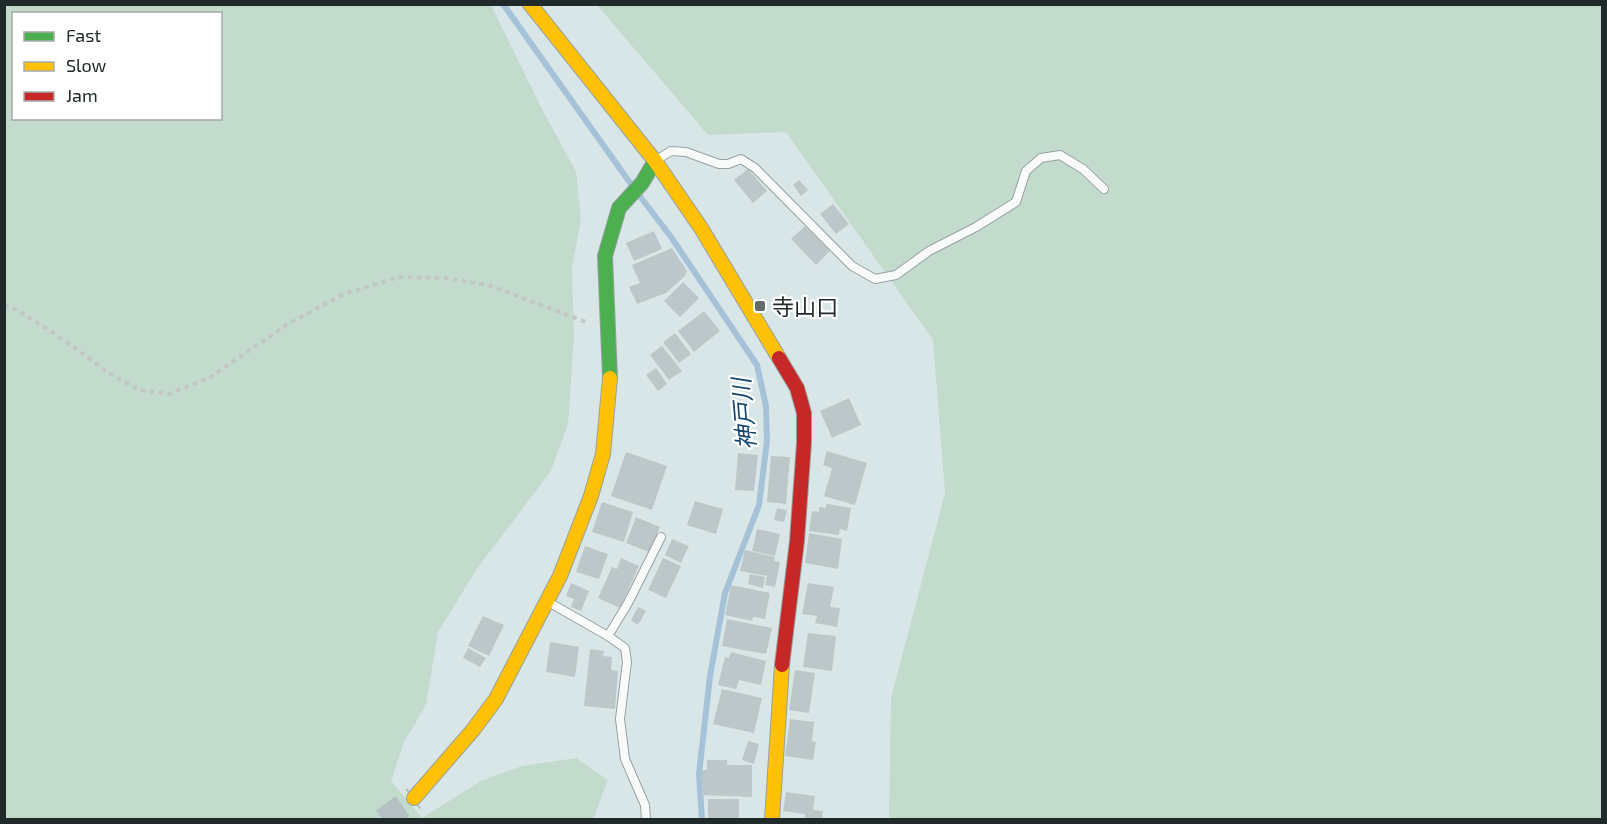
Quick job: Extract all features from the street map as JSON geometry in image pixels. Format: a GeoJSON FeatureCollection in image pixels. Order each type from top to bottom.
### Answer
{"type":"FeatureCollection","features":[{"type":"Feature","properties":{"kind":"street"},"geometry":{"type":"LineString","coordinates":[[530,4],[655,161],[701,228],[797,388],[804,413],[804,443],[797,541],[783,655],[772,819]]}},
{"type":"Feature","properties":{"kind":"street"},"geometry":{"type":"LineString","coordinates":[[414,798],[496,699],[560,576],[591,496],[603,454],[610,374],[605,256],[610,231],[619,208],[642,183],[655,161]]}},
{"type":"Feature","properties":{"kind":"lane"},"geometry":{"type":"LineString","coordinates":[[655,161],[670,151],[686,152],[718,164],[728,164],[741,159],[755,168],[852,266],[875,279],[896,275],[929,251],[976,227],[1016,202],[1026,171],[1041,158],[1060,155],[1083,168],[1104,189]]}},
{"type":"Feature","properties":{"kind":"lane"},"geometry":{"type":"LineString","coordinates":[[608,636],[661,537]]}},
{"type":"Feature","properties":{"kind":"lane"},"geometry":{"type":"LineString","coordinates":[[547,601],[625,648],[627,656],[620,719],[625,759],[645,805],[646,819]]}},
{"type":"Feature","properties":{"kind":"path"},"geometry":{"type":"LineString","coordinates":[[4,305],[19,311],[110,374],[139,390],[169,393],[209,378],[288,324],[344,294],[399,277],[444,278],[488,285],[609,330]]}},
{"type":"Feature","properties":{"kind":"green space"},"geometry":{"type":"Polygon","coordinates":[[[5,5],[491,5],[576,172],[581,219],[572,268],[574,336],[568,424],[551,471],[479,566],[438,632],[426,705],[404,742],[391,781],[422,818],[483,780],[522,766],[576,758],[608,780],[593,819],[5,820],[5,5]]]}},
{"type":"Feature","properties":{"kind":"green space"},"geometry":{"type":"Polygon","coordinates":[[[597,5],[1602,5],[1602,819],[889,819],[891,698],[945,493],[933,340],[786,132],[708,135],[597,5]]]}},
{"type":"Feature","properties":{"kind":"building"},"geometry":{"type":"Polygon","coordinates":[[[748,169],[767,191],[753,203],[734,180],[748,169]]]}},
{"type":"Feature","properties":{"kind":"building"},"geometry":{"type":"Polygon","coordinates":[[[799,180],[808,190],[801,196],[793,185],[799,180]]]}},
{"type":"Feature","properties":{"kind":"building"},"geometry":{"type":"Polygon","coordinates":[[[833,204],[849,224],[836,234],[820,214],[833,204]]]}},
{"type":"Feature","properties":{"kind":"building"},"geometry":{"type":"Polygon","coordinates":[[[805,226],[830,251],[816,265],[791,239],[805,226]]]}},
{"type":"Feature","properties":{"kind":"building"},"geometry":{"type":"Polygon","coordinates":[[[654,231],[662,249],[634,261],[626,243],[654,231]]]}},
{"type":"Feature","properties":{"kind":"building"},"geometry":{"type":"Polygon","coordinates":[[[672,248],[687,271],[685,276],[666,293],[637,304],[629,287],[640,283],[632,265],[672,248]]]}},
{"type":"Feature","properties":{"kind":"building"},"geometry":{"type":"Polygon","coordinates":[[[683,282],[699,298],[680,317],[664,301],[683,282]]]}},
{"type":"Feature","properties":{"kind":"building"},"geometry":{"type":"Polygon","coordinates":[[[704,311],[720,331],[694,352],[678,331],[704,311]]]}},
{"type":"Feature","properties":{"kind":"building"},"geometry":{"type":"Polygon","coordinates":[[[675,333],[691,354],[679,363],[663,342],[675,333]]]}},
{"type":"Feature","properties":{"kind":"building"},"geometry":{"type":"Polygon","coordinates":[[[662,346],[682,371],[669,380],[650,355],[662,346]]]}},
{"type":"Feature","properties":{"kind":"building"},"geometry":{"type":"Polygon","coordinates":[[[656,368],[667,384],[658,391],[646,375],[656,368]]]}},
{"type":"Feature","properties":{"kind":"building"},"geometry":{"type":"Polygon","coordinates":[[[849,398],[861,425],[832,438],[820,411],[849,398]]]}},
{"type":"Feature","properties":{"kind":"building"},"geometry":{"type":"Polygon","coordinates":[[[827,451],[867,463],[855,505],[824,496],[832,468],[823,465],[827,451]]]}},
{"type":"Feature","properties":{"kind":"building"},"geometry":{"type":"Polygon","coordinates":[[[626,452],[667,466],[652,510],[611,496],[626,452]]]}},
{"type":"Feature","properties":{"kind":"building"},"geometry":{"type":"Polygon","coordinates":[[[738,453],[758,455],[754,491],[735,490],[738,453]]]}},
{"type":"Feature","properties":{"kind":"building"},"geometry":{"type":"Polygon","coordinates":[[[771,456],[790,457],[786,504],[767,502],[771,456]]]}},
{"type":"Feature","properties":{"kind":"building"},"geometry":{"type":"Polygon","coordinates":[[[695,501],[723,509],[716,534],[687,525],[695,501]]]}},
{"type":"Feature","properties":{"kind":"building"},"geometry":{"type":"Polygon","coordinates":[[[602,502],[633,512],[624,542],[592,532],[602,502]]]}},
{"type":"Feature","properties":{"kind":"building"},"geometry":{"type":"Polygon","coordinates":[[[827,504],[851,508],[847,531],[840,529],[839,535],[809,531],[812,511],[819,512],[819,507],[825,508],[827,504]]]}},
{"type":"Feature","properties":{"kind":"building"},"geometry":{"type":"Polygon","coordinates":[[[777,508],[787,510],[784,522],[774,520],[777,508]]]}},
{"type":"Feature","properties":{"kind":"building"},"geometry":{"type":"Polygon","coordinates":[[[636,517],[660,527],[649,552],[626,543],[636,517]]]}},
{"type":"Feature","properties":{"kind":"building"},"geometry":{"type":"Polygon","coordinates":[[[757,529],[780,534],[775,556],[752,551],[757,529]]]}},
{"type":"Feature","properties":{"kind":"building"},"geometry":{"type":"Polygon","coordinates":[[[809,533],[842,539],[838,569],[805,563],[809,533]]]}},
{"type":"Feature","properties":{"kind":"building"},"geometry":{"type":"Polygon","coordinates":[[[672,539],[689,546],[681,563],[665,555],[672,539]]]}},
{"type":"Feature","properties":{"kind":"building"},"geometry":{"type":"Polygon","coordinates":[[[585,546],[608,554],[599,579],[576,572],[585,546]]]}},
{"type":"Feature","properties":{"kind":"building"},"geometry":{"type":"Polygon","coordinates":[[[745,550],[775,557],[774,561],[780,562],[775,587],[765,585],[767,576],[740,571],[745,550]]]}},
{"type":"Feature","properties":{"kind":"building"},"geometry":{"type":"Polygon","coordinates":[[[621,558],[639,566],[620,608],[598,598],[612,567],[617,569],[621,558]]]}},
{"type":"Feature","properties":{"kind":"building"},"geometry":{"type":"Polygon","coordinates":[[[663,558],[681,566],[666,598],[648,590],[663,558]]]}},
{"type":"Feature","properties":{"kind":"building"},"geometry":{"type":"Polygon","coordinates":[[[750,574],[765,577],[763,588],[748,584],[750,574]]]}},
{"type":"Feature","properties":{"kind":"building"},"geometry":{"type":"Polygon","coordinates":[[[571,583],[589,591],[581,611],[571,607],[574,599],[566,596],[571,583]]]}},
{"type":"Feature","properties":{"kind":"building"},"geometry":{"type":"Polygon","coordinates":[[[808,583],[834,587],[830,607],[840,608],[837,627],[815,623],[817,616],[802,614],[808,583]]]}},
{"type":"Feature","properties":{"kind":"building"},"geometry":{"type":"Polygon","coordinates":[[[731,585],[770,593],[765,619],[753,617],[752,621],[725,615],[731,585]]]}},
{"type":"Feature","properties":{"kind":"building"},"geometry":{"type":"Polygon","coordinates":[[[638,607],[646,611],[638,625],[631,620],[638,607]]]}},
{"type":"Feature","properties":{"kind":"building"},"geometry":{"type":"Polygon","coordinates":[[[483,616],[504,625],[489,656],[468,646],[483,616]]]}},
{"type":"Feature","properties":{"kind":"building"},"geometry":{"type":"Polygon","coordinates":[[[727,619],[772,628],[766,654],[722,646],[727,619]]]}},
{"type":"Feature","properties":{"kind":"building"},"geometry":{"type":"Polygon","coordinates":[[[808,633],[836,636],[832,671],[803,667],[808,633]]]}},
{"type":"Feature","properties":{"kind":"building"},"geometry":{"type":"Polygon","coordinates":[[[550,642],[579,647],[575,677],[546,672],[550,642]]]}},
{"type":"Feature","properties":{"kind":"building"},"geometry":{"type":"Polygon","coordinates":[[[468,648],[486,658],[480,667],[463,658],[468,648]]]}},
{"type":"Feature","properties":{"kind":"building"},"geometry":{"type":"Polygon","coordinates":[[[590,649],[604,651],[603,656],[612,657],[611,670],[618,671],[615,709],[584,706],[590,649]]]}},
{"type":"Feature","properties":{"kind":"building"},"geometry":{"type":"Polygon","coordinates":[[[731,652],[766,661],[761,685],[739,680],[736,689],[718,685],[725,657],[729,658],[731,652]]]}},
{"type":"Feature","properties":{"kind":"building"},"geometry":{"type":"Polygon","coordinates":[[[795,670],[815,673],[809,713],[789,710],[795,670]]]}},
{"type":"Feature","properties":{"kind":"building"},"geometry":{"type":"Polygon","coordinates":[[[722,689],[762,698],[754,733],[713,724],[722,689]]]}},
{"type":"Feature","properties":{"kind":"building"},"geometry":{"type":"Polygon","coordinates":[[[790,719],[814,722],[812,741],[816,742],[813,760],[785,756],[790,719]]]}},
{"type":"Feature","properties":{"kind":"building"},"geometry":{"type":"Polygon","coordinates":[[[748,741],[759,744],[754,764],[742,760],[748,741]]]}},
{"type":"Feature","properties":{"kind":"building"},"geometry":{"type":"Polygon","coordinates":[[[707,760],[727,760],[727,765],[752,765],[752,797],[702,795],[702,770],[707,770],[707,760]]]}},
{"type":"Feature","properties":{"kind":"building"},"geometry":{"type":"Polygon","coordinates":[[[786,792],[815,796],[813,810],[823,811],[822,820],[804,820],[805,814],[783,811],[786,792]]]}},
{"type":"Feature","properties":{"kind":"building"},"geometry":{"type":"Polygon","coordinates":[[[708,799],[739,799],[739,820],[708,820],[708,799]]]}},
{"type":"Feature","properties":{"kind":"waterway","name":"神戸川"},"geometry":{"type":"LineString","coordinates":[[503,4],[633,187]]}},
{"type":"Feature","properties":{"kind":"waterway","name":"神戸川"},"geometry":{"type":"LineString","coordinates":[[639,195],[671,237],[757,365],[766,406],[767,441],[759,505],[725,593],[710,676],[699,774],[702,820]]}},
{"type":"Feature","properties":{"kind":"tunnel"},"geometry":{"type":"LineString","coordinates":[[383,820],[414,798]]}},
{"type":"Feature","properties":{"kind":"traffic: fast"},"geometry":{"type":"LineString","coordinates":[[610,378],[605,256],[619,208],[642,183],[655,161]]}},
{"type":"Feature","properties":{"kind":"traffic: slow"},"geometry":{"type":"LineString","coordinates":[[530,4],[655,161],[701,228],[779,358]]}},
{"type":"Feature","properties":{"kind":"traffic: slow"},"geometry":{"type":"LineString","coordinates":[[414,798],[473,730],[496,699],[560,576],[591,496],[603,454],[610,378]]}},
{"type":"Feature","properties":{"kind":"traffic: slow"},"geometry":{"type":"LineString","coordinates":[[772,820],[782,665]]}},
{"type":"Feature","properties":{"kind":"traffic: jam"},"geometry":{"type":"LineString","coordinates":[[779,358],[797,388],[804,413],[797,541],[782,665]]}},
{"type":"Feature","properties":{"kind":"place","name":"寺山口"},"geometry":{"type":"Point","coordinates":[760,306]}}]}
